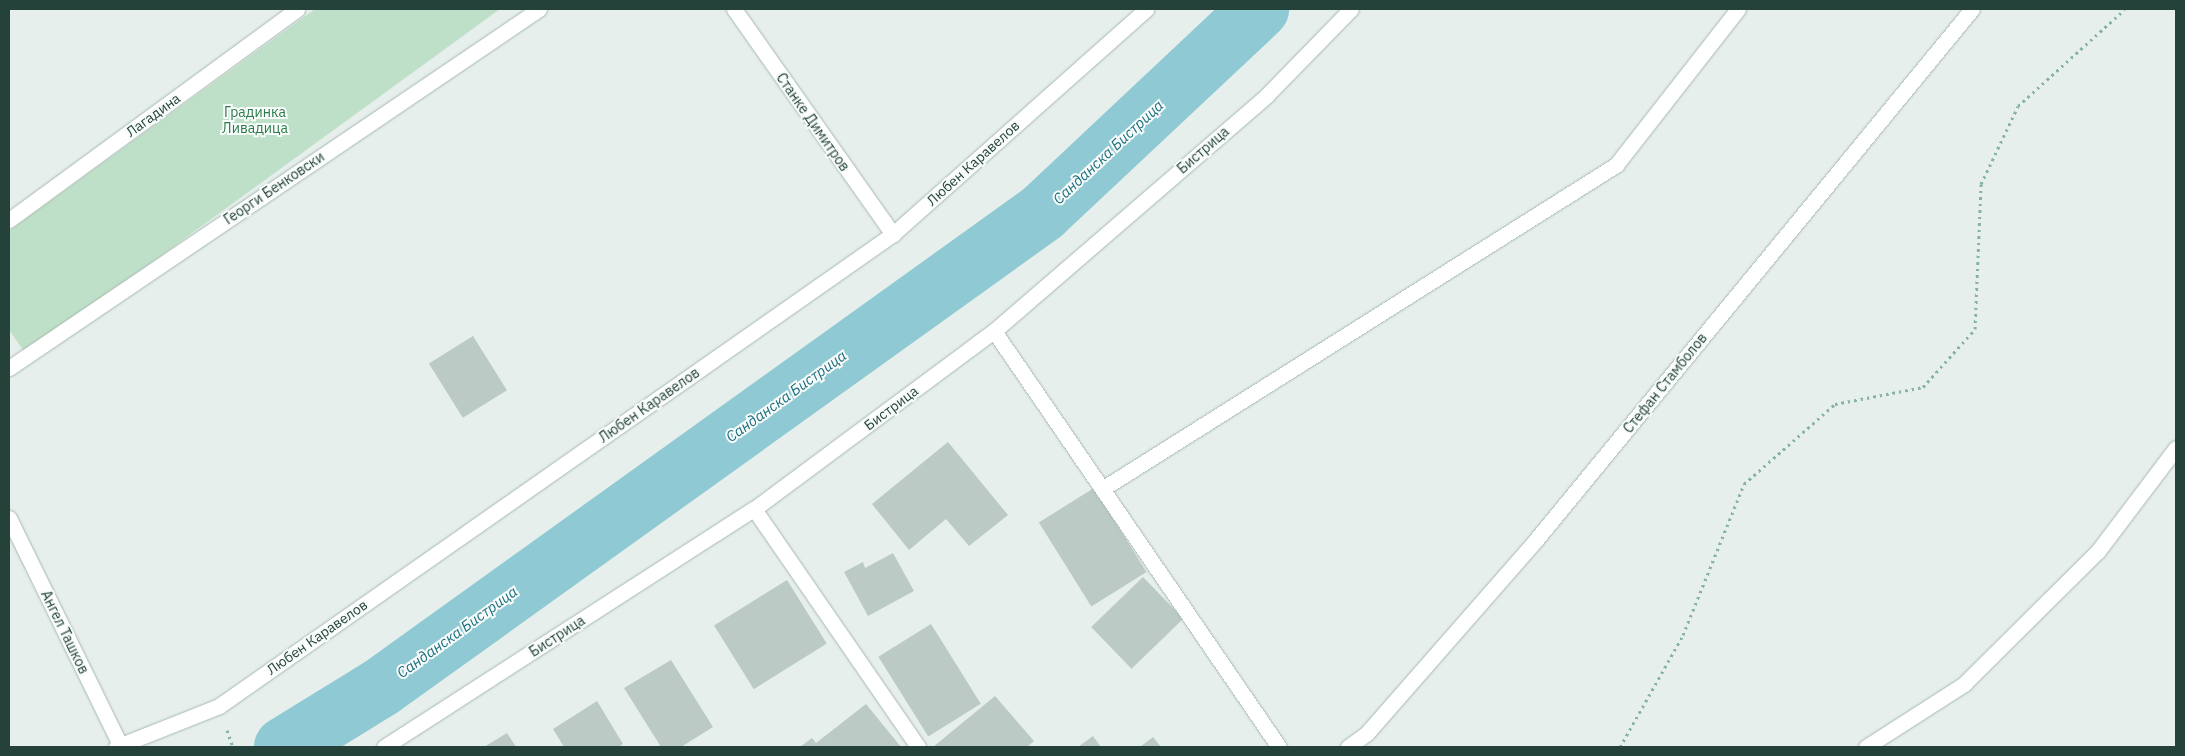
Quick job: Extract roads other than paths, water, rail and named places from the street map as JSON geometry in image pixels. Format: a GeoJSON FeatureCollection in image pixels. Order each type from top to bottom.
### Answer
{"type":"FeatureCollection","features":[{"type":"Feature","properties":{"kind":"street","name":"Лагадина"},"geometry":{"type":"LineString","coordinates":[[9,220],[297,9]]}},
{"type":"Feature","properties":{"kind":"street","name":"Георги Бенковски"},"geometry":{"type":"LineString","coordinates":[[9,368],[539,9]]}},
{"type":"Feature","properties":{"kind":"street","name":"Станке Димитров"},"geometry":{"type":"LineString","coordinates":[[734,9],[893,234]]}},
{"type":"Feature","properties":{"kind":"street","name":"Любен Каравелов"},"geometry":{"type":"LineString","coordinates":[[118,746],[218,706],[893,234],[1146,9]]}},
{"type":"Feature","properties":{"kind":"street","name":"Бистрица"},"geometry":{"type":"LineString","coordinates":[[384,747],[754,509],[994,331],[1267,95],[1351,9]]}},
{"type":"Feature","properties":{"kind":"street"},"geometry":{"type":"LineString","coordinates":[[1102,489],[1616,165],[1738,9]]}},
{"type":"Feature","properties":{"kind":"street","name":"Стефан Стамболов"},"geometry":{"type":"LineString","coordinates":[[1348,747],[1367,733],[1535,541],[1972,9]]}},
{"type":"Feature","properties":{"kind":"street"},"geometry":{"type":"LineString","coordinates":[[994,331],[1279,747]]}},
{"type":"Feature","properties":{"kind":"street"},"geometry":{"type":"LineString","coordinates":[[1866,747],[1964,684],[2098,551],[2176,448]]}},
{"type":"Feature","properties":{"kind":"street"},"geometry":{"type":"LineString","coordinates":[[754,509],[918,747]]}},
{"type":"Feature","properties":{"kind":"street","name":"Ангел Ташков"},"geometry":{"type":"LineString","coordinates":[[9,518],[118,746]]}},
{"type":"Feature","properties":{"kind":"waterway","name":"Санданска Бистрица"},"geometry":{"type":"LineString","coordinates":[[284,747],[380,688],[1042,213],[1259,9]]}},
{"type":"Feature","properties":{"kind":"park label","name":"Градинка Ливадица"},"geometry":{"type":"Point","coordinates":[255,120]}}]}
